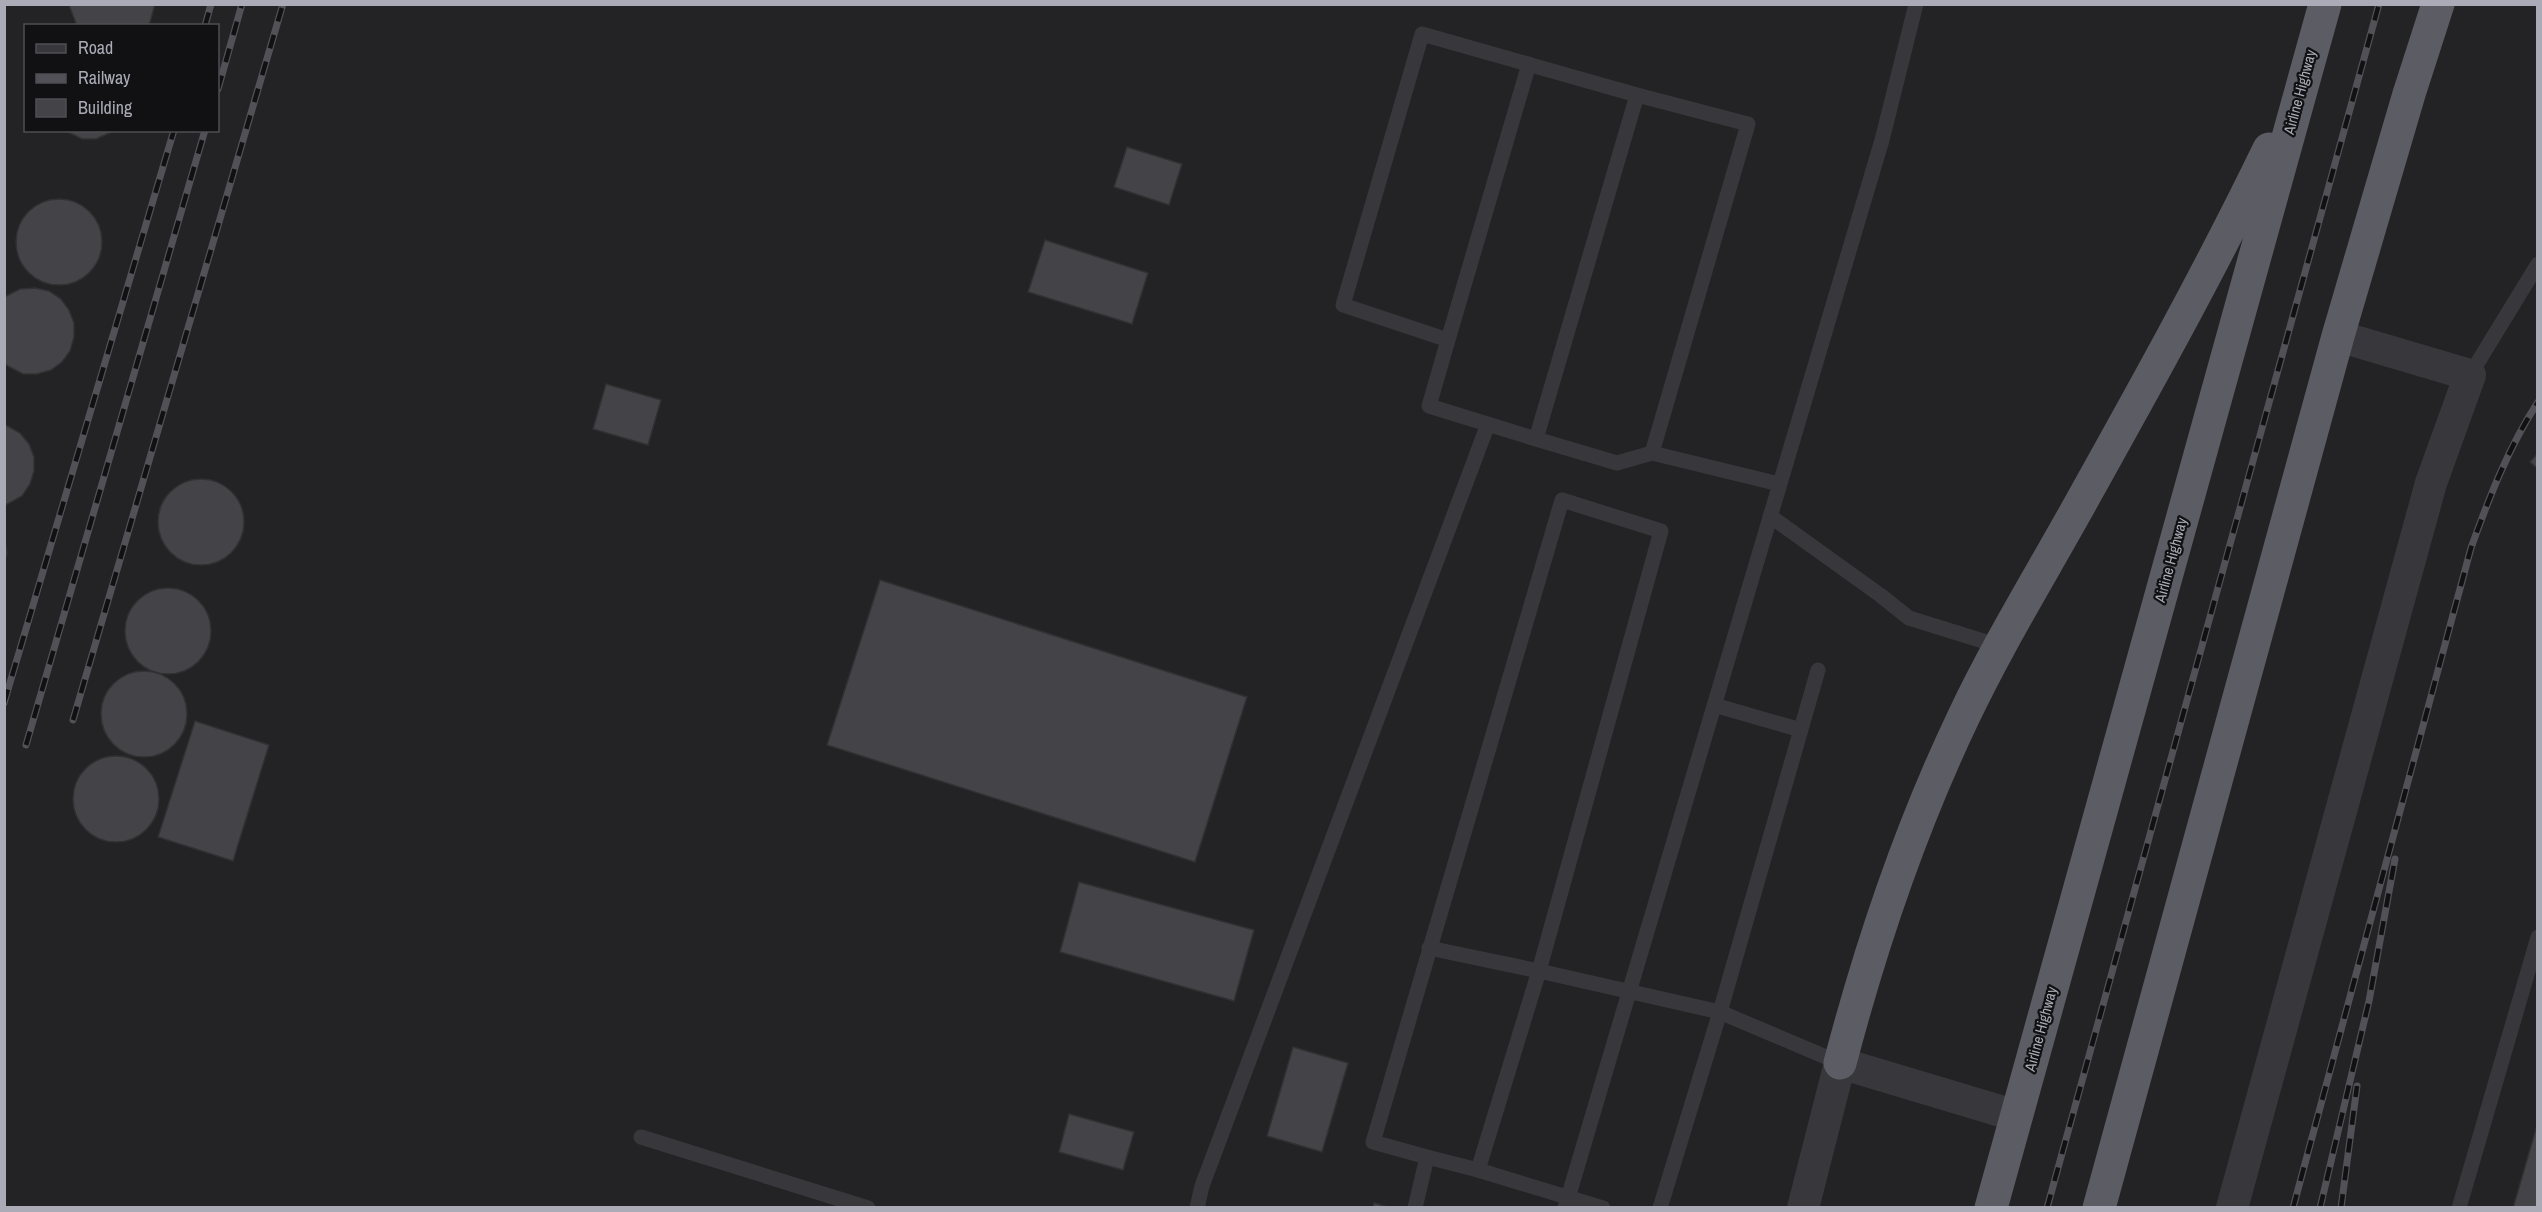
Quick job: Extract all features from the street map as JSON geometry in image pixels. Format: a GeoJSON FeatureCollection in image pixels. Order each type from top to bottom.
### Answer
{"type":"FeatureCollection","features":[{"type":"Feature","properties":{"kind":"highway","name":"Airline Highway"},"geometry":{"type":"LineString","coordinates":[[1991,1208],[2325,4]]}},
{"type":"Feature","properties":{"kind":"highway"},"geometry":{"type":"LineString","coordinates":[[2099,1208],[2338,336],[2405,106],[2438,4]]}},
{"type":"Feature","properties":{"kind":"highway"},"geometry":{"type":"LineString","coordinates":[[1840,1063],[1863,975],[1886,907],[1930,791],[1962,719],[1999,646],[2161,359],[2229,233],[2305,74]]}},
{"type":"Feature","properties":{"kind":"street"},"geometry":{"type":"LineString","coordinates":[[2232,1208],[2431,483],[2470,375],[2338,336]]}},
{"type":"Feature","properties":{"kind":"street"},"geometry":{"type":"LineString","coordinates":[[1803,1208],[1840,1063],[2017,1116]]}},
{"type":"Feature","properties":{"kind":"lane"},"geometry":{"type":"LineString","coordinates":[[1566,1202],[1882,140],[1916,4]]}},
{"type":"Feature","properties":{"kind":"lane"},"geometry":{"type":"LineString","coordinates":[[1448,339],[1343,305],[1422,34],[1748,124],[1652,453]]}},
{"type":"Feature","properties":{"kind":"lane"},"geometry":{"type":"LineString","coordinates":[[1529,64],[1429,406],[1617,463],[1652,453],[1779,484]]}},
{"type":"Feature","properties":{"kind":"lane"},"geometry":{"type":"LineString","coordinates":[[1536,439],[1637,94]]}},
{"type":"Feature","properties":{"kind":"lane"},"geometry":{"type":"LineString","coordinates":[[2470,375],[2538,264]]}},
{"type":"Feature","properties":{"kind":"lane"},"geometry":{"type":"LineString","coordinates":[[1197,1208],[1240,1086],[1488,424]]}},
{"type":"Feature","properties":{"kind":"lane"},"geometry":{"type":"LineString","coordinates":[[1478,1170],[1539,971],[1661,531],[1562,500],[1373,1142],[1478,1170],[1566,1202],[1603,1208]]}},
{"type":"Feature","properties":{"kind":"lane"},"geometry":{"type":"LineString","coordinates":[[1770,516],[1909,618],[1999,646]]}},
{"type":"Feature","properties":{"kind":"lane"},"geometry":{"type":"LineString","coordinates":[[1660,1208],[1720,1012],[1818,670]]}},
{"type":"Feature","properties":{"kind":"lane"},"geometry":{"type":"LineString","coordinates":[[1714,705],[1801,730]]}},
{"type":"Feature","properties":{"kind":"lane"},"geometry":{"type":"LineString","coordinates":[[2459,1208],[2538,937]]}},
{"type":"Feature","properties":{"kind":"lane"},"geometry":{"type":"LineString","coordinates":[[1429,948],[1720,1012],[1840,1063]]}},
{"type":"Feature","properties":{"kind":"lane"},"geometry":{"type":"LineString","coordinates":[[641,1137],[868,1208]]}},
{"type":"Feature","properties":{"kind":"lane"},"geometry":{"type":"LineString","coordinates":[[1415,1208],[1427,1158]]}},
{"type":"Feature","properties":{"kind":"shaded area"},"geometry":{"type":"Polygon","coordinates":[[[5,5],[2537,5],[2537,1207],[5,1207],[5,5]]]}},
{"type":"Feature","properties":{"kind":"building"},"geometry":{"type":"Polygon","coordinates":[[[155,4],[150,24],[76,24],[69,5],[155,4]]]}},
{"type":"Feature","properties":{"kind":"building"},"geometry":{"type":"Polygon","coordinates":[[[68,132],[112,132],[96,139],[82,139],[68,132]]]}},
{"type":"Feature","properties":{"kind":"building"},"geometry":{"type":"Polygon","coordinates":[[[1127,147],[1182,164],[1169,205],[1114,187],[1127,147]]]}},
{"type":"Feature","properties":{"kind":"building"},"geometry":{"type":"Polygon","coordinates":[[[59,199],[83,206],[95,218],[102,242],[95,266],[83,278],[59,285],[35,278],[23,266],[16,242],[23,218],[35,206],[59,199]]]}},
{"type":"Feature","properties":{"kind":"building"},"geometry":{"type":"Polygon","coordinates":[[[1045,240],[1148,273],[1132,324],[1028,292],[1045,240]]]}},
{"type":"Feature","properties":{"kind":"building"},"geometry":{"type":"Polygon","coordinates":[[[35,288],[49,291],[61,299],[74,323],[74,337],[70,351],[62,362],[51,370],[37,374],[23,374],[4,364],[4,297],[20,289],[35,288]]]}},
{"type":"Feature","properties":{"kind":"building"},"geometry":{"type":"Polygon","coordinates":[[[606,384],[661,400],[648,445],[593,429],[606,384]]]}},
{"type":"Feature","properties":{"kind":"building"},"geometry":{"type":"Polygon","coordinates":[[[4,424],[20,433],[29,444],[34,457],[34,471],[30,484],[22,496],[4,506],[4,424]]]}},
{"type":"Feature","properties":{"kind":"building"},"geometry":{"type":"Polygon","coordinates":[[[2538,453],[2538,469],[2530,462],[2538,453]]]}},
{"type":"Feature","properties":{"kind":"building"},"geometry":{"type":"Polygon","coordinates":[[[201,479],[225,486],[237,498],[244,522],[237,546],[225,558],[201,565],[177,558],[165,546],[158,522],[165,498],[177,486],[201,479]]]}},
{"type":"Feature","properties":{"kind":"building"},"geometry":{"type":"Polygon","coordinates":[[[4,533],[7,554],[4,563],[4,533]]]}},
{"type":"Feature","properties":{"kind":"building"},"geometry":{"type":"Polygon","coordinates":[[[880,580],[1247,697],[1195,862],[827,745],[880,580]]]}},
{"type":"Feature","properties":{"kind":"building"},"geometry":{"type":"Polygon","coordinates":[[[168,588],[192,595],[204,607],[211,631],[204,655],[192,667],[168,674],[144,667],[132,655],[125,631],[132,607],[144,595],[168,588]]]}},
{"type":"Feature","properties":{"kind":"building"},"geometry":{"type":"Polygon","coordinates":[[[144,671],[168,678],[180,690],[187,714],[180,738],[168,750],[144,757],[120,750],[108,738],[101,714],[108,690],[120,678],[144,671]]]}},
{"type":"Feature","properties":{"kind":"building"},"geometry":{"type":"Polygon","coordinates":[[[195,721],[269,745],[233,861],[158,837],[195,721]]]}},
{"type":"Feature","properties":{"kind":"building"},"geometry":{"type":"Polygon","coordinates":[[[116,756],[140,763],[152,775],[159,799],[152,823],[140,835],[116,842],[92,835],[80,823],[73,799],[80,775],[92,763],[116,756]]]}},
{"type":"Feature","properties":{"kind":"building"},"geometry":{"type":"Polygon","coordinates":[[[1079,882],[1254,930],[1234,1001],[1060,952],[1079,882]]]}},
{"type":"Feature","properties":{"kind":"building"},"geometry":{"type":"Polygon","coordinates":[[[1293,1047],[1348,1063],[1322,1152],[1267,1136],[1293,1047]]]}},
{"type":"Feature","properties":{"kind":"building"},"geometry":{"type":"Polygon","coordinates":[[[1069,1114],[1134,1132],[1123,1170],[1059,1152],[1069,1114]]]}},
{"type":"Feature","properties":{"kind":"building"},"geometry":{"type":"Polygon","coordinates":[[[2538,1122],[2538,1208],[2513,1208],[2538,1122]]]}},
{"type":"Feature","properties":{"kind":"building"},"geometry":{"type":"Polygon","coordinates":[[[1374,1203],[1391,1208],[1373,1208],[1374,1203]]]}},
{"type":"Feature","properties":{"kind":"railway"},"geometry":{"type":"LineString","coordinates":[[206,24],[211,4]]}},
{"type":"Feature","properties":{"kind":"railway"},"geometry":{"type":"LineString","coordinates":[[219,85],[242,4]]}},
{"type":"Feature","properties":{"kind":"railway"},"geometry":{"type":"LineString","coordinates":[[73,720],[283,4]]}},
{"type":"Feature","properties":{"kind":"railway"},"geometry":{"type":"LineString","coordinates":[[2047,1208],[2379,4]]}},
{"type":"Feature","properties":{"kind":"railway"},"geometry":{"type":"LineString","coordinates":[[4,703],[173,132]]}},
{"type":"Feature","properties":{"kind":"railway"},"geometry":{"type":"LineString","coordinates":[[26,745],[204,132]]}},
{"type":"Feature","properties":{"kind":"railway"},"geometry":{"type":"LineString","coordinates":[[2293,1208],[2471,548],[2508,455],[2538,402]]}},
{"type":"Feature","properties":{"kind":"railway"},"geometry":{"type":"LineString","coordinates":[[2320,1208],[2369,1001],[2395,859]]}},
{"type":"Feature","properties":{"kind":"railway"},"geometry":{"type":"LineString","coordinates":[[2341,1208],[2357,1086]]}}]}
